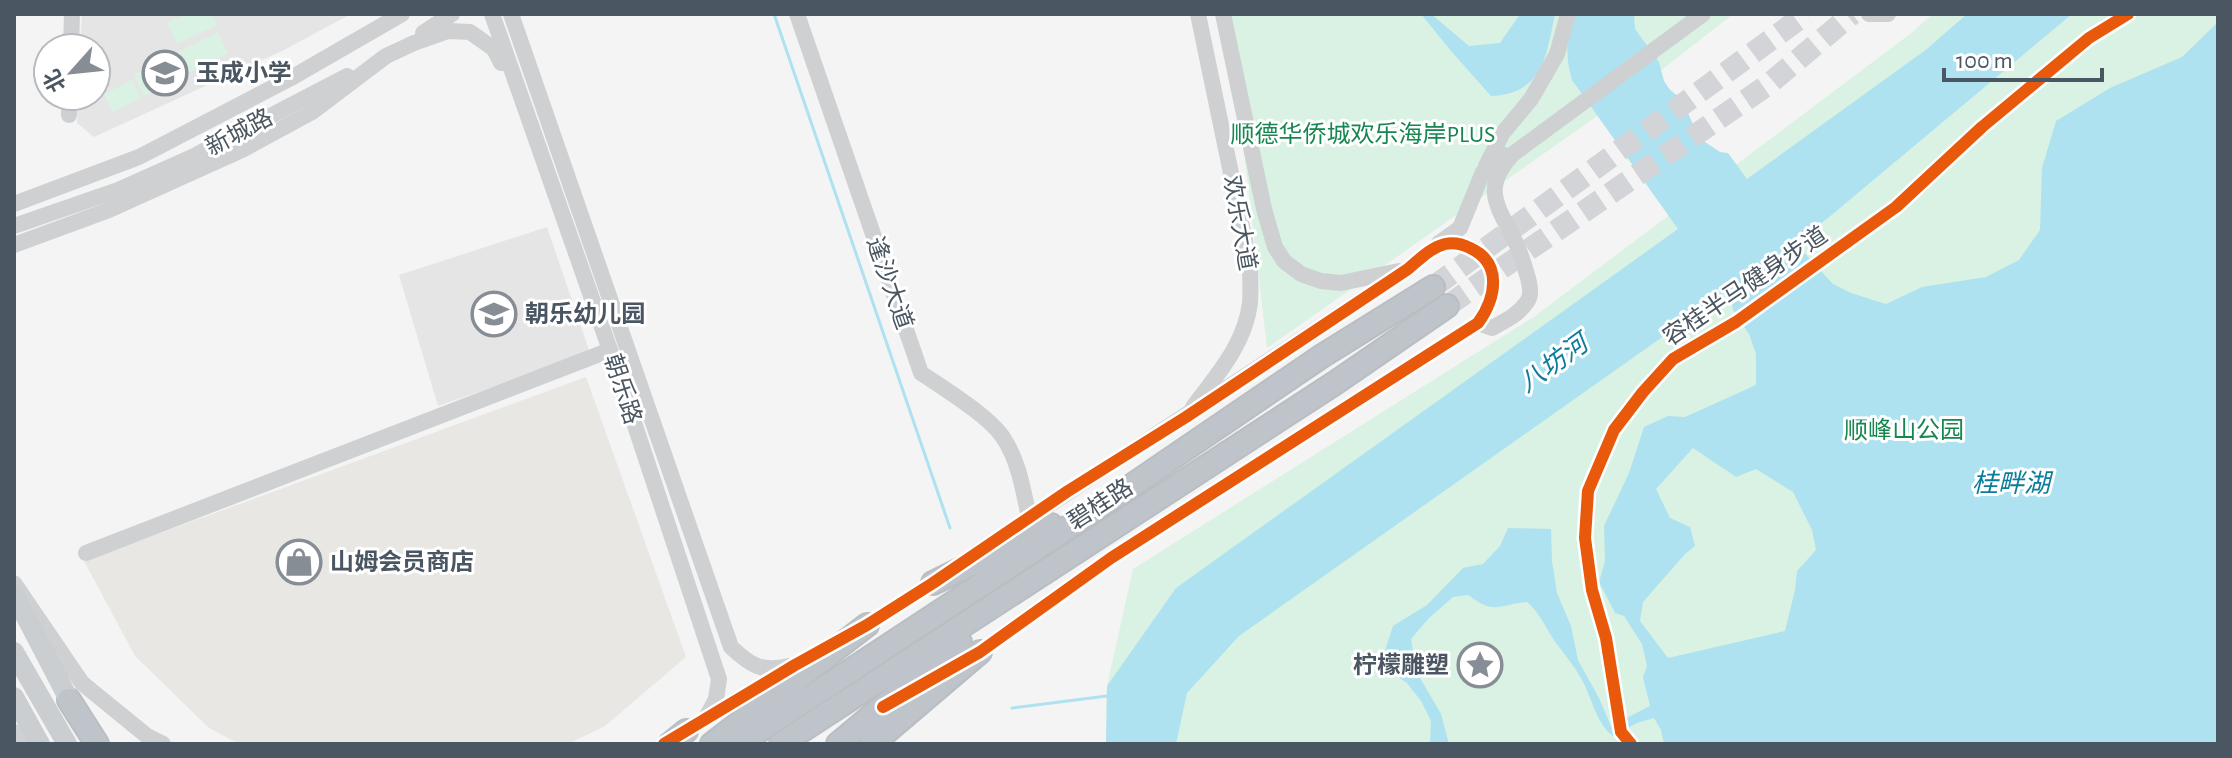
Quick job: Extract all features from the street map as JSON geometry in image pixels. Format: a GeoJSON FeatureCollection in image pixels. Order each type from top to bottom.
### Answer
{"type":"FeatureCollection","features":[{"type":"Feature","properties":{"kind":"highway"},"geometry":{"type":"LineString","coordinates":[[739,744],[1131,486],[1322,356],[1433,287]]}},
{"type":"Feature","properties":{"kind":"highway","name":"碧桂路"},"geometry":{"type":"LineString","coordinates":[[781,744],[1335,383],[1447,306]]}},
{"type":"Feature","properties":{"kind":"highway"},"geometry":{"type":"LineString","coordinates":[[933,583],[1131,486]]}},
{"type":"Feature","properties":{"kind":"highway"},"geometry":{"type":"LineString","coordinates":[[838,744],[1035,579]]}},
{"type":"Feature","properties":{"kind":"highway"},"geometry":{"type":"LineString","coordinates":[[712,744],[867,625]]}},
{"type":"Feature","properties":{"kind":"highway"},"geometry":{"type":"LineString","coordinates":[[872,744],[980,652]]}},
{"type":"Feature","properties":{"kind":"highway"},"geometry":{"type":"LineString","coordinates":[[69,700],[95,744]]}},
{"type":"Feature","properties":{"kind":"highway"},"geometry":{"type":"LineString","coordinates":[[830,744],[883,707]]}},
{"type":"Feature","properties":{"kind":"main road"},"geometry":{"type":"LineString","coordinates":[[14,594],[69,700]]}},
{"type":"Feature","properties":{"kind":"main road"},"geometry":{"type":"LineString","coordinates":[[14,652],[67,744]]}},
{"type":"Feature","properties":{"kind":"main road"},"geometry":{"type":"LineString","coordinates":[[14,697],[40,744]]}},
{"type":"Feature","properties":{"kind":"street","name":"新城路"},"geometry":{"type":"LineString","coordinates":[[14,226],[118,190],[192,157],[386,56],[452,14]]}},
{"type":"Feature","properties":{"kind":"street","name":"朝乐路"},"geometry":{"type":"LineString","coordinates":[[492,14],[610,350],[719,679],[716,699],[706,719]]}},
{"type":"Feature","properties":{"kind":"street","name":"朝乐路"},"geometry":{"type":"LineString","coordinates":[[511,14],[731,647],[749,664],[773,669],[795,665]]}},
{"type":"Feature","properties":{"kind":"street"},"geometry":{"type":"LineString","coordinates":[[525,14],[525,55]]}},
{"type":"Feature","properties":{"kind":"street","name":"逢沙大道"},"geometry":{"type":"LineString","coordinates":[[797,14],[921,373],[972,408],[1004,437],[1020,474],[1029,517]]}},
{"type":"Feature","properties":{"kind":"street","name":"欢乐大道"},"geometry":{"type":"LineString","coordinates":[[1186,417],[1230,358],[1243,331],[1250,303],[1250,265],[1198,14]]}},
{"type":"Feature","properties":{"kind":"street","name":"欢乐大道"},"geometry":{"type":"LineString","coordinates":[[1223,14],[1264,209],[1275,247],[1284,261],[1301,274],[1321,281],[1341,283],[1408,269]]}},
{"type":"Feature","properties":{"kind":"street"},"geometry":{"type":"LineString","coordinates":[[673,740],[933,583],[1408,269],[1460,228],[1502,134],[1531,99],[1557,54],[1568,14]]}},
{"type":"Feature","properties":{"kind":"street"},"geometry":{"type":"LineString","coordinates":[[1478,323],[1492,328],[1514,316],[1528,301],[1531,289],[1523,260],[1493,193],[1501,166],[1527,140],[1695,14]]}},
{"type":"Feature","properties":{"kind":"street"},"geometry":{"type":"LineString","coordinates":[[1483,172],[1703,14]]}},
{"type":"Feature","properties":{"kind":"street"},"geometry":{"type":"LineString","coordinates":[[1869,14],[1888,14]]}},
{"type":"Feature","properties":{"kind":"street","name":"新城路"},"geometry":{"type":"LineString","coordinates":[[14,204],[139,157],[291,78],[396,17]]}},
{"type":"Feature","properties":{"kind":"street"},"geometry":{"type":"LineString","coordinates":[[14,245],[109,210],[242,150],[312,112],[386,56],[448,31],[470,32],[494,49],[527,114]]}},
{"type":"Feature","properties":{"kind":"street"},"geometry":{"type":"LineString","coordinates":[[1211,77],[1236,71]]}},
{"type":"Feature","properties":{"kind":"street"},"geometry":{"type":"LineString","coordinates":[[883,707],[980,652],[1111,558],[1478,323],[1492,298],[1494,285],[1491,266],[1483,256],[1463,245],[1454,243],[1433,248]]}},
{"type":"Feature","properties":{"kind":"street"},"geometry":{"type":"LineString","coordinates":[[86,553],[610,350]]}},
{"type":"Feature","properties":{"kind":"street"},"geometry":{"type":"LineString","coordinates":[[14,583],[82,683],[147,736],[163,744]]}},
{"type":"Feature","properties":{"kind":"street"},"geometry":{"type":"LineString","coordinates":[[699,619],[709,636],[715,636],[720,632],[719,611]]}},
{"type":"Feature","properties":{"kind":"street"},"geometry":{"type":"LineString","coordinates":[[14,732],[21,744]]}},
{"type":"Feature","properties":{"kind":"shaded area","name":"玉成小学"},"geometry":{"type":"Polygon","coordinates":[[[82,14],[351,14],[284,50],[94,137],[77,123],[77,112],[112,112],[112,32],[81,32],[82,14]]]}},
{"type":"Feature","properties":{"kind":"shaded area","name":"朝乐幼儿园"},"geometry":{"type":"Polygon","coordinates":[[[547,227],[590,353],[438,406],[399,275],[547,227]]]}},
{"type":"Feature","properties":{"kind":"shaded area"},"geometry":{"type":"Polygon","coordinates":[[[586,377],[686,657],[605,726],[568,744],[239,744],[209,728],[135,656],[84,561],[586,377]]]}},
{"type":"Feature","properties":{"kind":"green space"},"geometry":{"type":"Polygon","coordinates":[[[186,14],[212,14],[217,25],[177,44],[167,23],[186,14]]]}},
{"type":"Feature","properties":{"kind":"green space","name":"顺德华侨城欢乐海岸PLUS"},"geometry":{"type":"Polygon","coordinates":[[[1228,14],[1733,14],[1650,79],[1267,348],[1228,14]]]}},
{"type":"Feature","properties":{"kind":"green space","name":"顺峰山公园"},"geometry":{"type":"Polygon","coordinates":[[[1933,14],[2218,14],[2218,744],[1106,744],[1107,686],[1133,569],[1535,316],[1933,14]]]}},
{"type":"Feature","properties":{"kind":"green space"},"geometry":{"type":"Polygon","coordinates":[[[218,32],[228,53],[188,73],[178,52],[218,32]]]}},
{"type":"Feature","properties":{"kind":"green space"},"geometry":{"type":"Polygon","coordinates":[[[174,56],[184,77],[144,96],[134,75],[174,56]]]}},
{"type":"Feature","properties":{"kind":"green space"},"geometry":{"type":"Polygon","coordinates":[[[132,80],[141,98],[113,112],[112,90],[132,80]]]}},
{"type":"Feature","properties":{"kind":"water"},"geometry":{"type":"Polygon","coordinates":[[[1421,14],[1431,14],[1469,46],[1500,43],[1520,14],[1555,14],[1545,58],[1532,80],[1522,88],[1491,96],[1421,14]]]}},
{"type":"Feature","properties":{"kind":"water","name":"桂畔湖"},"geometry":{"type":"Polygon","coordinates":[[[1575,14],[1634,14],[1635,29],[1659,62],[1670,90],[1682,99],[1694,127],[1705,142],[1720,152],[1728,153],[1747,179],[1927,49],[1967,14],[2072,14],[1795,243],[1833,284],[1886,304],[1922,287],[1986,277],[2019,260],[2040,230],[2042,168],[2056,121],[2110,88],[2182,57],[2218,22],[2218,744],[1664,744],[1654,718],[1613,736],[1599,718],[1576,671],[1527,602],[1490,607],[1468,595],[1453,597],[1411,639],[1416,671],[1441,714],[1449,744],[1430,744],[1431,721],[1421,701],[1407,683],[1386,669],[1383,657],[1393,626],[1427,605],[1463,568],[1483,564],[1500,546],[1508,528],[1551,529],[1557,593],[1571,626],[1578,660],[1611,726],[1650,706],[1643,677],[1647,666],[1642,644],[1624,616],[1615,613],[1599,582],[1605,561],[1604,526],[1629,473],[1644,427],[1668,416],[1685,417],[1756,385],[1756,354],[1749,334],[1733,310],[1731,297],[1726,292],[1239,636],[1187,693],[1176,744],[1106,744],[1107,686],[1176,588],[1678,229],[1572,80],[1568,39],[1575,14]],[[1693,448],[1656,489],[1670,518],[1690,527],[1695,546],[1643,602],[1640,621],[1668,658],[1785,631],[1797,571],[1816,550],[1812,530],[1793,492],[1756,469],[1736,477],[1693,448]]]}},
{"type":"Feature","properties":{"kind":"waterway"},"geometry":{"type":"LineString","coordinates":[[774,14],[950,528]]}},
{"type":"Feature","properties":{"kind":"waterway"},"geometry":{"type":"LineString","coordinates":[[1012,708],[1107,696]]}},
{"type":"Feature","properties":{"kind":"tunnel"},"geometry":{"type":"LineString","coordinates":[[1433,287],[1806,14]]}},
{"type":"Feature","properties":{"kind":"tunnel"},"geometry":{"type":"LineString","coordinates":[[1447,306],[1769,84],[1852,14]]}},
{"type":"Feature","properties":{"kind":"cycle path","name":"容桂半马健身步道"},"geometry":{"type":"LineString","coordinates":[[1631,744],[1621,732],[1606,638],[1592,590],[1585,538],[1588,491],[1614,430],[1673,359],[1736,322],[1896,207],[1982,127],[2089,38],[2128,14]]}},
{"type":"Feature","properties":{"kind":"cycle path"},"geometry":{"type":"LineString","coordinates":[[664,744],[933,583],[1408,269],[1435,248],[1448,243],[1461,244],[1481,255],[1488,263],[1492,272],[1492,292],[1478,323],[1111,558],[980,652],[883,707]]}},
{"type":"Feature","properties":{"kind":"place","name":"玉成小学"},"geometry":{"type":"Point","coordinates":[165,73]}},
{"type":"Feature","properties":{"kind":"place","name":"朝乐幼儿园"},"geometry":{"type":"Point","coordinates":[494,314]}},
{"type":"Feature","properties":{"kind":"place","name":"山姆会员商店"},"geometry":{"type":"Point","coordinates":[299,562]}},
{"type":"Feature","properties":{"kind":"place","name":"柠檬雕塑"},"geometry":{"type":"Point","coordinates":[1480,665]}},
{"type":"Feature","properties":{"kind":"water label","name":"八坊河"},"geometry":{"type":"Point","coordinates":[1553,363]}}]}
